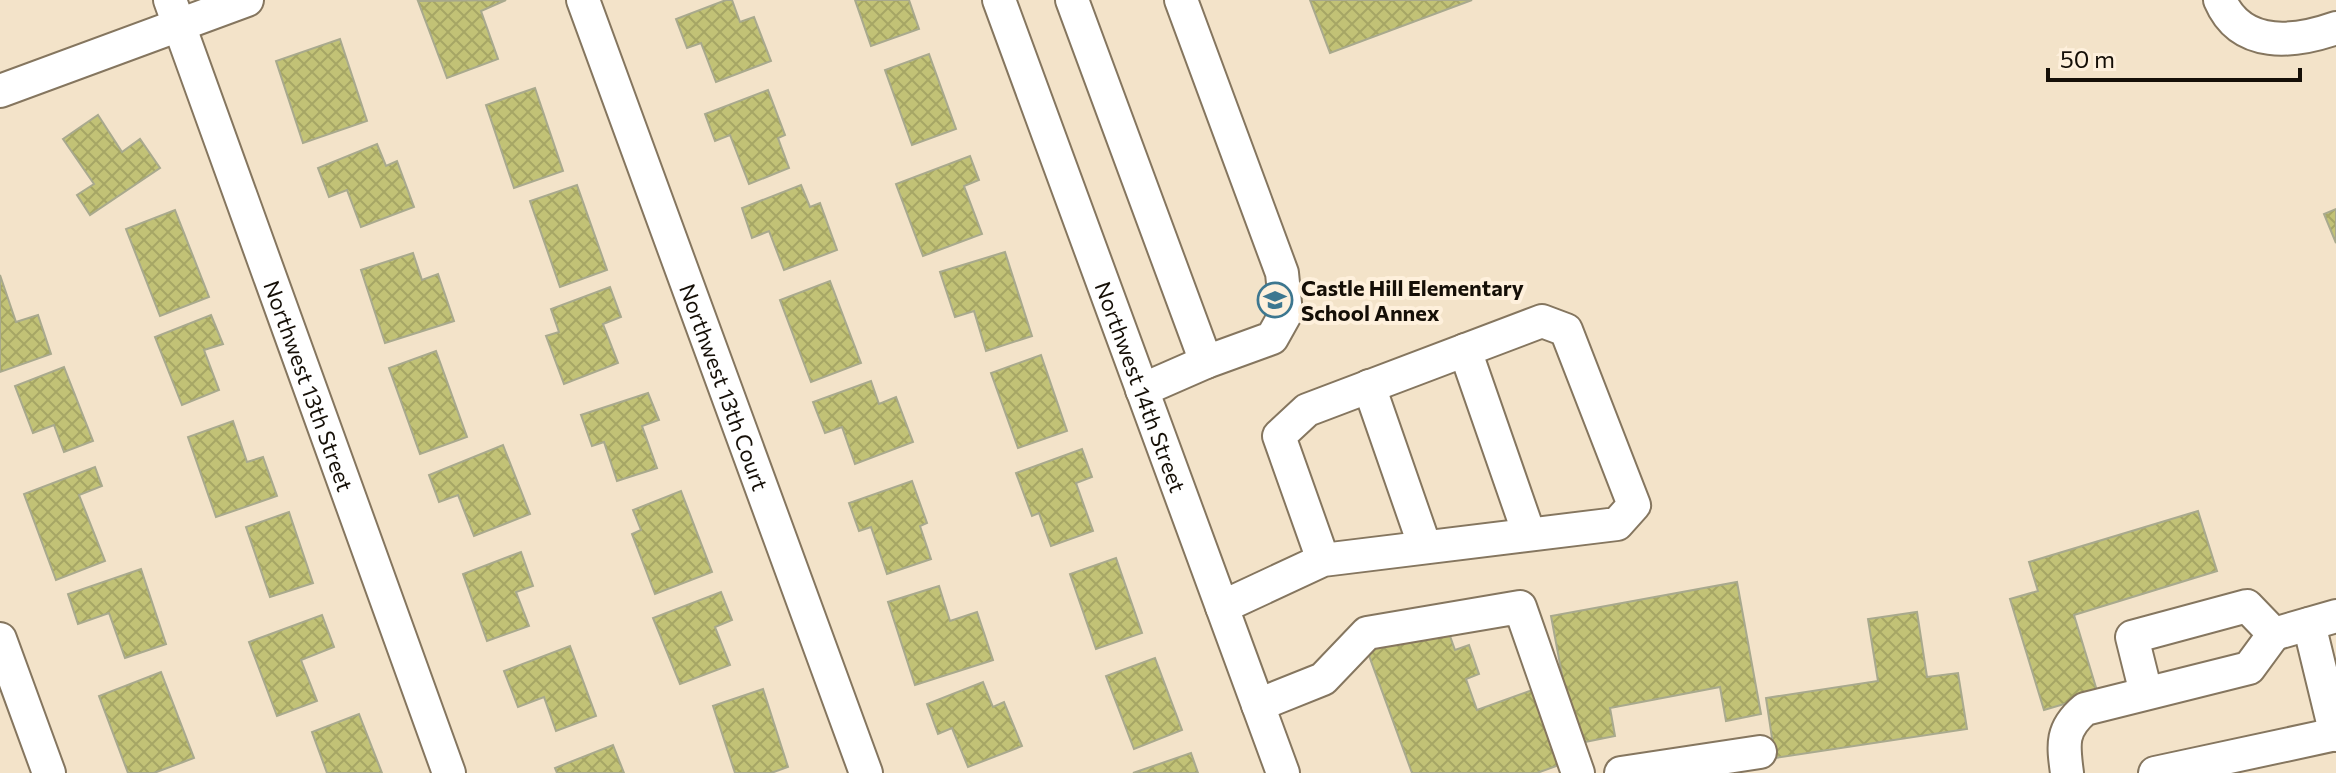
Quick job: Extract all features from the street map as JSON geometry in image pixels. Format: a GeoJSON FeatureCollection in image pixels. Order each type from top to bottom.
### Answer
{"type":"FeatureCollection","features":[{"type":"Feature","properties":{"kind":"street"},"geometry":{"type":"LineString","coordinates":[[0,91],[174,12],[247,0]]}},
{"type":"Feature","properties":{"kind":"street","name":"Northwest 13th Court"},"geometry":{"type":"LineString","coordinates":[[583,0],[866,773]]}},
{"type":"Feature","properties":{"kind":"street","name":"Northwest 14th Street"},"geometry":{"type":"LineString","coordinates":[[999,0],[1283,773]]}},
{"type":"Feature","properties":{"kind":"street"},"geometry":{"type":"LineString","coordinates":[[1072,0],[1206,362]]}},
{"type":"Feature","properties":{"kind":"street"},"geometry":{"type":"LineString","coordinates":[[1142,390],[1272,338],[1286,313],[1282,273],[1181,0]]}},
{"type":"Feature","properties":{"kind":"street"},"geometry":{"type":"LineString","coordinates":[[2220,0],[2228,19],[2255,35],[2282,40],[2308,38],[2336,28]]}},
{"type":"Feature","properties":{"kind":"street","name":"Northwest 13th Street"},"geometry":{"type":"LineString","coordinates":[[174,12],[449,773]]}},
{"type":"Feature","properties":{"kind":"street"},"geometry":{"type":"LineString","coordinates":[[1222,607],[1323,560],[1617,524],[1634,505],[1566,330],[1542,321],[1307,410],[1279,436],[1323,560]]}},
{"type":"Feature","properties":{"kind":"street"},"geometry":{"type":"LineString","coordinates":[[1465,350],[1529,534]]}},
{"type":"Feature","properties":{"kind":"street"},"geometry":{"type":"LineString","coordinates":[[1369,386],[1425,547]]}},
{"type":"Feature","properties":{"kind":"street"},"geometry":{"type":"LineString","coordinates":[[2146,693],[2132,637],[2247,606],[2274,634]]}},
{"type":"Feature","properties":{"kind":"street"},"geometry":{"type":"LineString","coordinates":[[1258,705],[1323,679],[1367,633],[1520,607],[1578,773]]}},
{"type":"Feature","properties":{"kind":"street"},"geometry":{"type":"LineString","coordinates":[[2067,773],[2063,738],[2072,720],[2085,709],[2249,668],[2274,634],[2323,620],[2336,735],[2155,773]]}},
{"type":"Feature","properties":{"kind":"street"},"geometry":{"type":"LineString","coordinates":[[0,639],[49,773]]}},
{"type":"Feature","properties":{"kind":"street"},"geometry":{"type":"LineString","coordinates":[[1621,773],[1693,768],[1760,752]]}},
{"type":"Feature","properties":{"kind":"building"},"geometry":{"type":"Polygon","coordinates":[[[506,0],[481,11],[498,59],[447,78],[418,1],[506,0]]]}},
{"type":"Feature","properties":{"kind":"building"},"geometry":{"type":"Polygon","coordinates":[[[732,0],[740,22],[754,17],[771,61],[716,82],[701,43],[687,48],[676,19],[732,0]]]}},
{"type":"Feature","properties":{"kind":"building"},"geometry":{"type":"Polygon","coordinates":[[[855,0],[909,0],[919,29],[871,46],[855,0]]]}},
{"type":"Feature","properties":{"kind":"building"},"geometry":{"type":"Polygon","coordinates":[[[1310,0],[1472,0],[1330,53],[1310,0]]]}},
{"type":"Feature","properties":{"kind":"building"},"geometry":{"type":"Polygon","coordinates":[[[340,39],[367,121],[303,143],[276,61],[340,39]]]}},
{"type":"Feature","properties":{"kind":"building"},"geometry":{"type":"Polygon","coordinates":[[[929,54],[956,129],[912,145],[885,70],[929,54]]]}},
{"type":"Feature","properties":{"kind":"building"},"geometry":{"type":"Polygon","coordinates":[[[535,88],[563,171],[514,188],[486,105],[535,88]]]}},
{"type":"Feature","properties":{"kind":"building"},"geometry":{"type":"Polygon","coordinates":[[[768,90],[785,135],[778,138],[789,168],[749,184],[730,135],[715,141],[705,114],[768,90]]]}},
{"type":"Feature","properties":{"kind":"building"},"geometry":{"type":"Polygon","coordinates":[[[98,115],[122,152],[140,139],[160,168],[90,215],[77,195],[94,184],[63,139],[98,115]]]}},
{"type":"Feature","properties":{"kind":"building"},"geometry":{"type":"Polygon","coordinates":[[[377,144],[386,166],[397,161],[414,207],[361,227],[347,190],[329,197],[318,168],[377,144]]]}},
{"type":"Feature","properties":{"kind":"building"},"geometry":{"type":"Polygon","coordinates":[[[970,156],[979,180],[964,186],[982,234],[923,256],[896,184],[970,156]]]}},
{"type":"Feature","properties":{"kind":"building"},"geometry":{"type":"Polygon","coordinates":[[[577,185],[607,270],[560,287],[530,201],[577,185]]]}},
{"type":"Feature","properties":{"kind":"building"},"geometry":{"type":"Polygon","coordinates":[[[801,185],[810,207],[820,203],[837,250],[784,270],[769,231],[752,238],[742,208],[801,185]]]}},
{"type":"Feature","properties":{"kind":"building"},"geometry":{"type":"Polygon","coordinates":[[[2336,209],[2336,243],[2324,214],[2336,209]]]}},
{"type":"Feature","properties":{"kind":"building"},"geometry":{"type":"Polygon","coordinates":[[[175,210],[209,297],[160,316],[126,229],[175,210]]]}},
{"type":"Feature","properties":{"kind":"building"},"geometry":{"type":"Polygon","coordinates":[[[1005,252],[1032,336],[986,351],[974,311],[955,317],[940,272],[1005,252]]]}},
{"type":"Feature","properties":{"kind":"building"},"geometry":{"type":"Polygon","coordinates":[[[413,253],[422,280],[438,274],[454,321],[385,343],[361,270],[413,253]]]}},
{"type":"Feature","properties":{"kind":"building"},"geometry":{"type":"Polygon","coordinates":[[[0,275],[16,322],[38,315],[51,354],[0,372],[0,275]]]}},
{"type":"Feature","properties":{"kind":"building"},"geometry":{"type":"Polygon","coordinates":[[[830,281],[861,363],[811,382],[780,300],[830,281]]]}},
{"type":"Feature","properties":{"kind":"building"},"geometry":{"type":"Polygon","coordinates":[[[610,287],[621,317],[603,324],[618,363],[564,384],[546,336],[559,332],[551,309],[610,287]]]}},
{"type":"Feature","properties":{"kind":"building"},"geometry":{"type":"Polygon","coordinates":[[[211,315],[223,344],[204,350],[219,390],[182,405],[155,337],[211,315]]]}},
{"type":"Feature","properties":{"kind":"building"},"geometry":{"type":"Polygon","coordinates":[[[436,351],[467,437],[420,454],[389,368],[436,351]]]}},
{"type":"Feature","properties":{"kind":"building"},"geometry":{"type":"Polygon","coordinates":[[[1041,355],[1067,431],[1018,448],[991,373],[1041,355]]]}},
{"type":"Feature","properties":{"kind":"building"},"geometry":{"type":"Polygon","coordinates":[[[64,367],[93,441],[64,452],[54,425],[33,433],[15,386],[64,367]]]}},
{"type":"Feature","properties":{"kind":"building"},"geometry":{"type":"Polygon","coordinates":[[[871,381],[879,404],[896,397],[913,442],[855,464],[842,427],[825,433],[813,402],[871,381]]]}},
{"type":"Feature","properties":{"kind":"building"},"geometry":{"type":"Polygon","coordinates":[[[648,393],[659,420],[642,426],[657,468],[617,481],[604,442],[592,446],[581,415],[648,393]]]}},
{"type":"Feature","properties":{"kind":"building"},"geometry":{"type":"Polygon","coordinates":[[[233,421],[247,462],[263,457],[277,496],[216,517],[188,437],[233,421]]]}},
{"type":"Feature","properties":{"kind":"building"},"geometry":{"type":"Polygon","coordinates":[[[503,445],[530,514],[474,536],[458,495],[439,502],[429,475],[503,445]]]}},
{"type":"Feature","properties":{"kind":"building"},"geometry":{"type":"Polygon","coordinates":[[[1082,449],[1092,477],[1076,483],[1093,531],[1051,546],[1039,513],[1032,516],[1016,473],[1082,449]]]}},
{"type":"Feature","properties":{"kind":"building"},"geometry":{"type":"Polygon","coordinates":[[[95,467],[102,486],[79,495],[105,561],[56,580],[24,494],[95,467]]]}},
{"type":"Feature","properties":{"kind":"building"},"geometry":{"type":"Polygon","coordinates":[[[912,481],[927,523],[920,526],[931,559],[887,574],[871,527],[859,531],[849,503],[912,481]]]}},
{"type":"Feature","properties":{"kind":"building"},"geometry":{"type":"Polygon","coordinates":[[[681,491],[712,572],[655,594],[632,534],[641,530],[633,510],[681,491]]]}},
{"type":"Feature","properties":{"kind":"building"},"geometry":{"type":"Polygon","coordinates":[[[2198,511],[2217,571],[2074,615],[2098,694],[2044,710],[2010,599],[2038,591],[2029,562],[2198,511]]]}},
{"type":"Feature","properties":{"kind":"building"},"geometry":{"type":"Polygon","coordinates":[[[289,512],[313,583],[270,597],[246,527],[289,512]]]}},
{"type":"Feature","properties":{"kind":"building"},"geometry":{"type":"Polygon","coordinates":[[[521,552],[533,586],[516,592],[529,626],[487,641],[463,574],[521,552]]]}},
{"type":"Feature","properties":{"kind":"building"},"geometry":{"type":"Polygon","coordinates":[[[1116,558],[1142,633],[1096,649],[1070,574],[1116,558]]]}},
{"type":"Feature","properties":{"kind":"building"},"geometry":{"type":"Polygon","coordinates":[[[141,569],[166,644],[125,658],[109,613],[78,624],[68,594],[141,569]]]}},
{"type":"Feature","properties":{"kind":"building"},"geometry":{"type":"Polygon","coordinates":[[[1737,582],[1761,714],[1726,721],[1720,687],[1610,708],[1615,736],[1575,744],[1551,616],[1737,582]]]}},
{"type":"Feature","properties":{"kind":"building"},"geometry":{"type":"Polygon","coordinates":[[[939,586],[950,621],[977,612],[993,660],[915,685],[888,602],[939,586]]]}},
{"type":"Feature","properties":{"kind":"building"},"geometry":{"type":"Polygon","coordinates":[[[721,592],[732,620],[715,627],[730,665],[680,684],[653,618],[721,592]]]}},
{"type":"Feature","properties":{"kind":"building"},"geometry":{"type":"Polygon","coordinates":[[[1917,612],[1927,677],[1958,673],[1967,729],[1775,758],[1766,698],[1878,681],[1868,619],[1917,612]]]}},
{"type":"Feature","properties":{"kind":"building"},"geometry":{"type":"Polygon","coordinates":[[[322,615],[334,647],[301,660],[317,701],[277,716],[249,642],[322,615]]]}},
{"type":"Feature","properties":{"kind":"building"},"geometry":{"type":"Polygon","coordinates":[[[1445,622],[1455,650],[1469,645],[1479,674],[1466,679],[1477,710],[1535,689],[1562,764],[1537,773],[1412,773],[1367,650],[1445,622]]]}},
{"type":"Feature","properties":{"kind":"building"},"geometry":{"type":"Polygon","coordinates":[[[570,646],[596,716],[556,731],[544,697],[518,707],[504,671],[570,646]]]}},
{"type":"Feature","properties":{"kind":"building"},"geometry":{"type":"Polygon","coordinates":[[[1155,658],[1182,730],[1134,749],[1106,676],[1155,658]]]}},
{"type":"Feature","properties":{"kind":"building"},"geometry":{"type":"Polygon","coordinates":[[[161,672],[194,758],[154,773],[128,773],[99,696],[161,672]]]}},
{"type":"Feature","properties":{"kind":"building"},"geometry":{"type":"Polygon","coordinates":[[[983,682],[993,707],[1004,702],[1022,746],[968,767],[952,728],[938,734],[927,704],[983,682]]]}},
{"type":"Feature","properties":{"kind":"building"},"geometry":{"type":"Polygon","coordinates":[[[763,689],[788,767],[771,773],[735,773],[713,706],[763,689]]]}},
{"type":"Feature","properties":{"kind":"building"},"geometry":{"type":"Polygon","coordinates":[[[359,714],[382,773],[327,773],[312,732],[359,714]]]}},
{"type":"Feature","properties":{"kind":"building"},"geometry":{"type":"Polygon","coordinates":[[[613,745],[624,773],[557,773],[555,768],[613,745]]]}},
{"type":"Feature","properties":{"kind":"building"},"geometry":{"type":"Polygon","coordinates":[[[1191,753],[1198,773],[1133,773],[1191,753]]]}},
{"type":"Feature","properties":{"kind":"place","name":"Castle Hill Elementary School Annex"},"geometry":{"type":"Point","coordinates":[1275,300]}}]}
